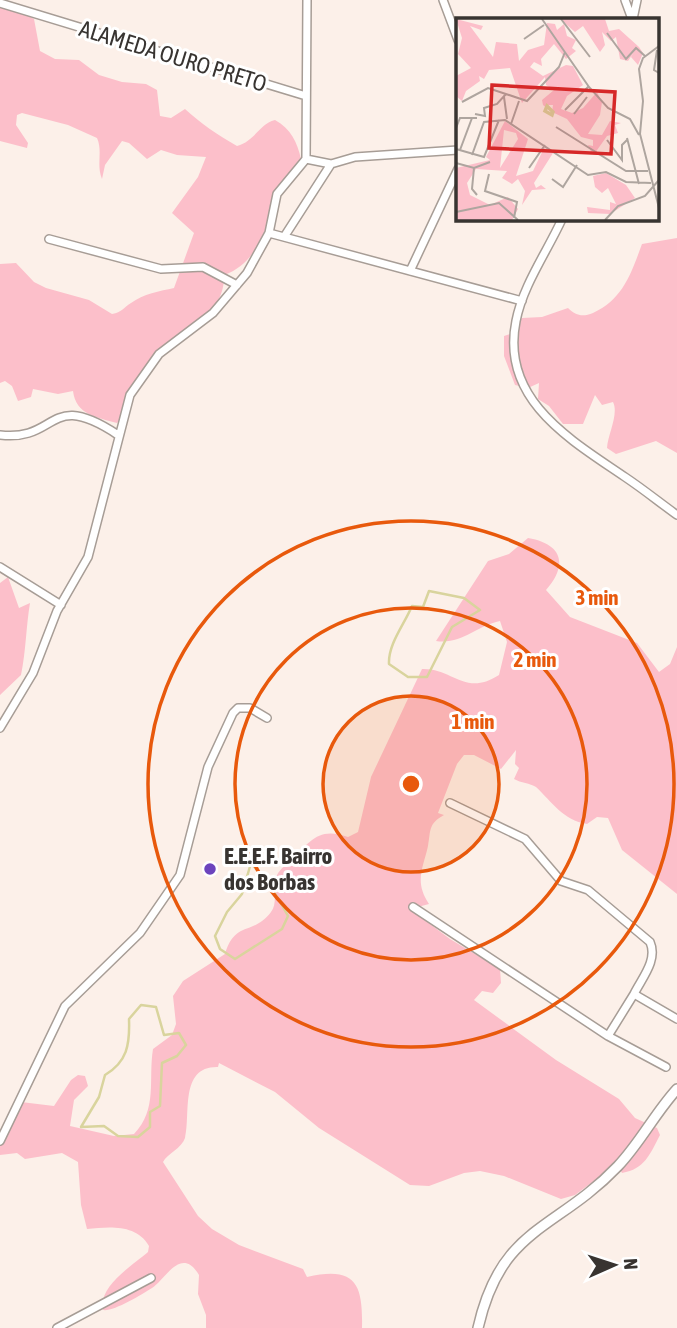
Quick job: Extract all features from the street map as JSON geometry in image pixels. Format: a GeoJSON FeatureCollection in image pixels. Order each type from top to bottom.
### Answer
{"type":"FeatureCollection","features":[{"type":"Feature","properties":{"kind":"street"},"geometry":{"type":"LineString","coordinates":[[0,728],[33,673],[61,604],[83,568],[92,544],[130,395],[150,363],[213,313],[237,285],[270,233],[277,194],[306,159],[307,0]]}},
{"type":"Feature","properties":{"kind":"street"},"geometry":{"type":"LineString","coordinates":[[443,0],[456,35]]}},
{"type":"Feature","properties":{"kind":"street"},"geometry":{"type":"LineString","coordinates":[[625,0],[633,18]]}},
{"type":"Feature","properties":{"kind":"street"},"geometry":{"type":"LineString","coordinates":[[633,18],[637,0]]}},
{"type":"Feature","properties":{"kind":"street","name":"ALAMEDA OURO PRETO"},"geometry":{"type":"LineString","coordinates":[[0,3],[306,96]]}},
{"type":"Feature","properties":{"kind":"street"},"geometry":{"type":"LineString","coordinates":[[306,159],[331,164],[355,157],[456,150]]}},
{"type":"Feature","properties":{"kind":"street"},"geometry":{"type":"LineString","coordinates":[[284,237],[331,164]]}},
{"type":"Feature","properties":{"kind":"street"},"geometry":{"type":"LineString","coordinates":[[410,271],[456,173]]}},
{"type":"Feature","properties":{"kind":"street"},"geometry":{"type":"LineString","coordinates":[[562,220],[522,301],[514,335],[520,375],[533,402],[584,451],[677,515]]}},
{"type":"Feature","properties":{"kind":"street"},"geometry":{"type":"LineString","coordinates":[[270,233],[522,301]]}},
{"type":"Feature","properties":{"kind":"street"},"geometry":{"type":"LineString","coordinates":[[49,239],[161,269],[203,267],[237,285]]}},
{"type":"Feature","properties":{"kind":"street"},"geometry":{"type":"LineString","coordinates":[[0,435],[23,435],[71,414],[90,418],[118,435]]}},
{"type":"Feature","properties":{"kind":"street"},"geometry":{"type":"LineString","coordinates":[[0,567],[61,604]]}},
{"type":"Feature","properties":{"kind":"street"},"geometry":{"type":"LineString","coordinates":[[0,1140],[65,1006],[140,933],[180,875],[208,767],[233,713],[238,708],[250,708],[267,718]]}},
{"type":"Feature","properties":{"kind":"street"},"geometry":{"type":"LineString","coordinates":[[450,803],[525,839],[561,881],[588,890],[650,942],[653,954],[634,994],[608,1036]]}},
{"type":"Feature","properties":{"kind":"street"},"geometry":{"type":"LineString","coordinates":[[412,907],[608,1036],[666,1067]]}},
{"type":"Feature","properties":{"kind":"street"},"geometry":{"type":"LineString","coordinates":[[634,994],[677,1019]]}},
{"type":"Feature","properties":{"kind":"street"},"geometry":{"type":"LineString","coordinates":[[478,1328],[492,1279],[510,1253],[620,1164],[677,1089]]}},
{"type":"Feature","properties":{"kind":"street"},"geometry":{"type":"LineString","coordinates":[[57,1328],[152,1278]]}},
{"type":"Feature","properties":{"kind":"shaded area"},"geometry":{"type":"Polygon","coordinates":[[[0,0],[34,19],[40,51],[55,59],[79,60],[99,75],[122,82],[146,84],[157,90],[160,116],[171,118],[185,109],[237,146],[275,120],[289,132],[301,159],[287,179],[256,248],[248,259],[224,275],[222,290],[209,312],[154,358],[128,408],[117,423],[88,414],[78,405],[73,391],[58,394],[33,389],[31,397],[18,401],[12,386],[5,381],[0,383],[0,264],[16,263],[34,282],[89,300],[112,314],[141,297],[174,288],[194,233],[172,213],[198,177],[206,157],[177,155],[161,150],[147,159],[129,143],[122,141],[105,165],[102,179],[97,138],[68,125],[22,113],[17,115],[16,125],[28,143],[27,148],[0,141],[0,0]]]}},
{"type":"Feature","properties":{"kind":"shaded area"},"geometry":{"type":"Polygon","coordinates":[[[677,238],[677,453],[656,441],[616,454],[607,448],[614,418],[613,402],[602,405],[595,395],[583,424],[563,424],[549,406],[538,399],[539,383],[528,388],[515,385],[504,356],[504,336],[510,334],[522,318],[542,317],[568,308],[580,315],[593,313],[619,293],[642,244],[677,238]]]}},
{"type":"Feature","properties":{"kind":"shaded area"},"geometry":{"type":"Polygon","coordinates":[[[528,538],[549,545],[555,550],[559,564],[553,581],[546,590],[570,617],[637,643],[659,672],[670,664],[677,647],[677,894],[622,850],[608,818],[597,817],[587,824],[571,819],[558,810],[536,787],[514,779],[519,768],[515,764],[516,750],[501,769],[474,755],[464,755],[457,764],[438,813],[444,815],[435,821],[431,828],[422,868],[422,888],[429,904],[414,908],[414,912],[450,939],[500,969],[501,983],[493,993],[482,991],[474,1000],[556,1060],[619,1099],[635,1118],[657,1128],[660,1135],[653,1148],[646,1160],[636,1168],[622,1173],[618,1166],[614,1166],[575,1195],[561,1199],[504,1176],[480,1171],[464,1173],[429,1186],[410,1185],[319,1128],[275,1092],[219,1063],[218,1067],[197,1074],[189,1093],[185,1138],[163,1162],[198,1216],[212,1229],[239,1245],[303,1269],[307,1277],[336,1274],[353,1282],[361,1300],[362,1328],[206,1328],[206,1315],[198,1294],[199,1275],[186,1263],[174,1267],[152,1288],[134,1299],[103,1310],[103,1301],[111,1285],[148,1252],[149,1246],[144,1239],[130,1230],[87,1229],[81,1205],[78,1162],[62,1153],[25,1159],[17,1153],[0,1155],[0,1140],[21,1102],[54,1106],[71,1080],[78,1075],[85,1076],[88,1086],[74,1100],[70,1126],[114,1136],[134,1134],[142,1124],[149,1104],[153,1049],[172,1035],[176,1024],[173,996],[183,981],[225,954],[234,936],[258,924],[271,912],[277,875],[310,842],[329,833],[348,837],[358,832],[371,777],[422,669],[433,670],[468,683],[487,681],[499,675],[507,642],[500,621],[461,638],[436,641],[488,561],[509,554],[528,538]]]}},
{"type":"Feature","properties":{"kind":"shaded area"},"geometry":{"type":"Polygon","coordinates":[[[8,577],[19,608],[30,603],[21,675],[0,695],[0,583],[8,577]]]}},
{"type":"Feature","properties":{"kind":"waterway"},"geometry":{"type":"LineString","coordinates":[[429,591],[464,598],[480,610],[452,627],[427,677],[408,677],[389,664],[389,657],[412,606],[423,607],[429,591]]}},
{"type":"Feature","properties":{"kind":"waterway"},"geometry":{"type":"LineString","coordinates":[[251,863],[272,888],[288,916],[282,929],[235,959],[220,949],[215,936],[227,912],[242,894],[251,863]]}},
{"type":"Feature","properties":{"kind":"waterway"},"geometry":{"type":"LineString","coordinates":[[141,1005],[156,1007],[164,1035],[179,1033],[186,1045],[177,1056],[162,1063],[160,1106],[150,1112],[150,1127],[138,1137],[118,1136],[104,1126],[81,1127],[99,1097],[105,1075],[118,1064],[126,1052],[129,1019],[141,1005]]}},
{"type":"Feature","properties":{"kind":"place","name":"E.E.E.F. Bairro dos Borbas"},"geometry":{"type":"Point","coordinates":[210,869]}}]}
